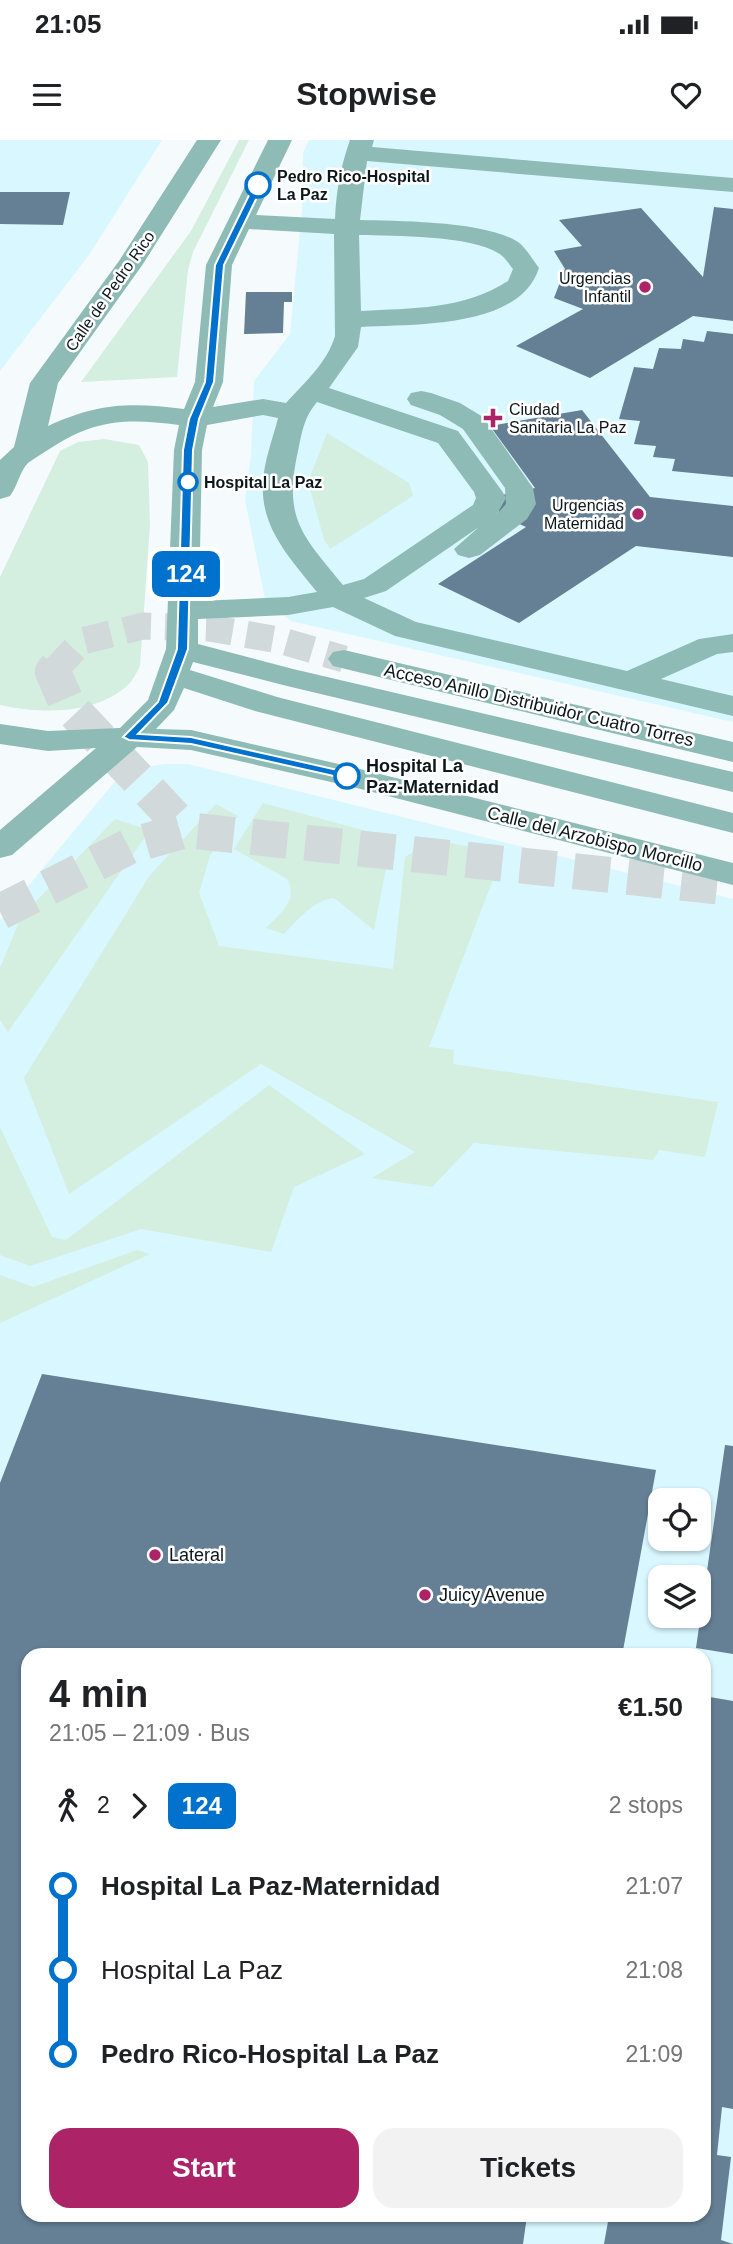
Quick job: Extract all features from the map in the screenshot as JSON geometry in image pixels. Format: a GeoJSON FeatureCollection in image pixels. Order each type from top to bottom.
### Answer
{"type":"FeatureCollection","features":[{"type":"Feature","properties":{"kind":"street","name":"Calle de Pedro Rico"},"geometry":{"type":"LineString","coordinates":[[0,489],[44,383],[130,264],[209,140]]}},
{"type":"Feature","properties":{"kind":"street"},"geometry":{"type":"LineString","coordinates":[[0,848],[129,737],[163,703],[179,662],[184,611],[188,450],[194,419],[209,382],[219,265],[281,140]]}},
{"type":"Feature","properties":{"kind":"street"},"geometry":{"type":"LineString","coordinates":[[733,185],[359,146],[347,215],[348,336],[345,347],[311,392],[277,480],[278,511],[292,542],[337,597],[406,629],[733,706]]}},
{"type":"Feature","properties":{"kind":"street"},"geometry":{"type":"LineString","coordinates":[[241,221],[415,229],[483,238],[509,248],[526,268],[519,286],[479,307],[430,315],[348,320]]}},
{"type":"Feature","properties":{"kind":"street"},"geometry":{"type":"LineString","coordinates":[[14,458],[85,419],[144,412],[194,419],[263,407],[361,380],[450,409],[473,423],[519,488],[521,505],[517,513],[432,574]]}},
{"type":"Feature","properties":{"kind":"street"},"geometry":{"type":"LineString","coordinates":[[184,611],[288,606],[337,597],[375,586],[485,510],[491,498],[448,436],[311,392]]}},
{"type":"Feature","properties":{"kind":"street"},"geometry":{"type":"LineString","coordinates":[[629,682],[710,646],[733,643]]}},
{"type":"Feature","properties":{"kind":"street","name":"Acceso Anillo Distribuidor Cuatro Torres"},"geometry":{"type":"LineString","coordinates":[[344,659],[733,752]]}},
{"type":"Feature","properties":{"kind":"street"},"geometry":{"type":"LineString","coordinates":[[179,662],[287,677],[733,782]]}},
{"type":"Feature","properties":{"kind":"street"},"geometry":{"type":"LineString","coordinates":[[179,662],[266,704],[733,823]]}},
{"type":"Feature","properties":{"kind":"street"},"geometry":{"type":"LineString","coordinates":[[0,734],[48,741],[129,737]]}},
{"type":"Feature","properties":{"kind":"street","name":"Calle del Arzobispo Morcillo"},"geometry":{"type":"LineString","coordinates":[[129,737],[191,740],[234,749],[733,874]]}},
{"type":"Feature","properties":{"kind":"shaded area"},"geometry":{"type":"Polygon","coordinates":[[[0,140],[162,140],[89,255],[0,371],[0,140]]]}},
{"type":"Feature","properties":{"kind":"shaded area","name":"Ciudad Sanitaria La Paz"},"geometry":{"type":"Polygon","coordinates":[[[309,140],[733,140],[733,722],[291,621],[265,599],[245,500],[251,454],[254,381],[290,334],[302,209],[303,152],[309,140]]]}},
{"type":"Feature","properties":{"kind":"shaded area"},"geometry":{"type":"Polygon","coordinates":[[[165,764],[188,764],[733,899],[733,2244],[0,2244],[0,920],[117,779],[138,768],[165,764]]]}},
{"type":"Feature","properties":{"kind":"green space"},"geometry":{"type":"Polygon","coordinates":[[[239,140],[249,140],[193,252],[188,270],[177,377],[81,382],[191,231],[239,140]]]}},
{"type":"Feature","properties":{"kind":"green space"},"geometry":{"type":"Polygon","coordinates":[[[327,433],[409,483],[413,495],[330,549],[324,539],[308,482],[327,433]]]}},
{"type":"Feature","properties":{"kind":"green space"},"geometry":{"type":"Polygon","coordinates":[[[104,439],[139,445],[148,462],[150,525],[140,666],[130,683],[115,695],[84,707],[50,711],[0,705],[0,577],[60,451],[78,442],[104,439]]]}},
{"type":"Feature","properties":{"kind":"green space"},"geometry":{"type":"Polygon","coordinates":[[[263,803],[392,838],[374,930],[334,898],[313,907],[284,934],[266,928],[289,900],[291,894],[287,879],[234,849],[263,803]]]}},
{"type":"Feature","properties":{"kind":"green space"},"geometry":{"type":"Polygon","coordinates":[[[216,804],[238,816],[210,856],[199,893],[219,946],[393,969],[405,857],[434,840],[503,853],[429,1047],[454,1050],[453,1064],[718,1102],[705,1157],[659,1150],[653,1160],[474,1143],[432,1187],[372,1178],[415,1152],[261,1064],[69,1194],[24,1078],[150,875],[216,804]]]}},
{"type":"Feature","properties":{"kind":"green space"},"geometry":{"type":"Polygon","coordinates":[[[115,819],[150,830],[8,1032],[0,1020],[0,968],[21,917],[115,819]]]}},
{"type":"Feature","properties":{"kind":"green space"},"geometry":{"type":"Polygon","coordinates":[[[269,1085],[365,1154],[294,1187],[271,1252],[141,1229],[30,1266],[0,1255],[0,1127],[52,1237],[66,1240],[269,1085]]]}},
{"type":"Feature","properties":{"kind":"green space"},"geometry":{"type":"Polygon","coordinates":[[[137,1250],[150,1254],[0,1323],[0,1275],[33,1287],[137,1250]]]}},
{"type":"Feature","properties":{"kind":"building"},"geometry":{"type":"Polygon","coordinates":[[[0,192],[70,192],[63,225],[0,224],[0,192]]]}},
{"type":"Feature","properties":{"kind":"building","name":"Urgencias Infantil"},"geometry":{"type":"Polygon","coordinates":[[[714,207],[733,209],[733,321],[693,316],[590,378],[516,346],[583,309],[554,298],[565,269],[554,251],[582,246],[559,220],[641,208],[703,277],[714,207]]]}},
{"type":"Feature","properties":{"kind":"building"},"geometry":{"type":"Polygon","coordinates":[[[246,292],[292,292],[292,302],[284,302],[283,333],[244,334],[246,292]]]}},
{"type":"Feature","properties":{"kind":"building"},"geometry":{"type":"Polygon","coordinates":[[[707,331],[733,334],[733,477],[672,471],[675,459],[653,457],[656,446],[634,444],[640,421],[619,419],[634,367],[653,369],[659,348],[681,349],[683,339],[704,342],[707,331]]]}},
{"type":"Feature","properties":{"kind":"building","name":"Urgencias Maternidad"},"geometry":{"type":"Polygon","coordinates":[[[582,410],[650,497],[733,506],[733,557],[636,546],[519,623],[438,584],[526,527],[498,514],[502,495],[535,488],[490,426],[582,410]]]}},
{"type":"Feature","properties":{"kind":"building"},"geometry":{"type":"Polygon","coordinates":[[[42,1374],[656,1470],[653,1488],[648,1488],[648,1514],[623,1648],[21,1648],[21,2222],[526,2222],[523,2244],[0,2244],[0,1483],[42,1374]]]}},
{"type":"Feature","properties":{"kind":"building"},"geometry":{"type":"Polygon","coordinates":[[[725,1445],[733,1446],[733,1654],[711,1650],[711,1648],[696,1648],[699,1628],[711,1628],[711,1565],[708,1565],[725,1445]]]}},
{"type":"Feature","properties":{"kind":"building"},"geometry":{"type":"Polygon","coordinates":[[[711,1697],[733,1701],[733,2109],[722,2107],[717,2155],[731,2157],[721,2240],[733,2244],[604,2244],[608,2222],[711,2222],[711,1697]]]}},
{"type":"Feature","properties":{"kind":"tunnel"},"geometry":{"type":"LineString","coordinates":[[56,669],[82,641],[143,626],[209,628],[279,640],[344,659]]}},
{"type":"Feature","properties":{"kind":"tunnel"},"geometry":{"type":"LineString","coordinates":[[57,667],[53,672],[67,704],[186,830]]}},
{"type":"Feature","properties":{"kind":"tunnel"},"geometry":{"type":"LineString","coordinates":[[0,912],[130,846],[186,830]]}},
{"type":"Feature","properties":{"kind":"tunnel"},"geometry":{"type":"LineString","coordinates":[[186,830],[733,888]]}},
{"type":"Feature","properties":{"kind":"bus line","name":"124"},"geometry":{"type":"LineString","coordinates":[[258,185],[219,265],[209,382],[194,419],[188,450],[182,649],[163,703],[129,737],[191,740],[347,776]]}},
{"type":"Feature","properties":{"kind":"place","name":"Pedro Rico-Hospital La Paz"},"geometry":{"type":"Point","coordinates":[258,185]}},
{"type":"Feature","properties":{"kind":"place","name":"Urgencias Infantil"},"geometry":{"type":"Point","coordinates":[645,287]}},
{"type":"Feature","properties":{"kind":"place","name":"Ciudad Sanitaria La Paz"},"geometry":{"type":"Point","coordinates":[493,418]}},
{"type":"Feature","properties":{"kind":"place","name":"Hospital La Paz"},"geometry":{"type":"Point","coordinates":[188,482]}},
{"type":"Feature","properties":{"kind":"place","name":"Urgencias Maternidad"},"geometry":{"type":"Point","coordinates":[638,514]}},
{"type":"Feature","properties":{"kind":"place","name":"Hospital La Paz-Maternidad"},"geometry":{"type":"Point","coordinates":[347,776]}},
{"type":"Feature","properties":{"kind":"place","name":"Lateral"},"geometry":{"type":"Point","coordinates":[155,1555]}},
{"type":"Feature","properties":{"kind":"place","name":"Juicy Avenue"},"geometry":{"type":"Point","coordinates":[425,1595]}}]}
